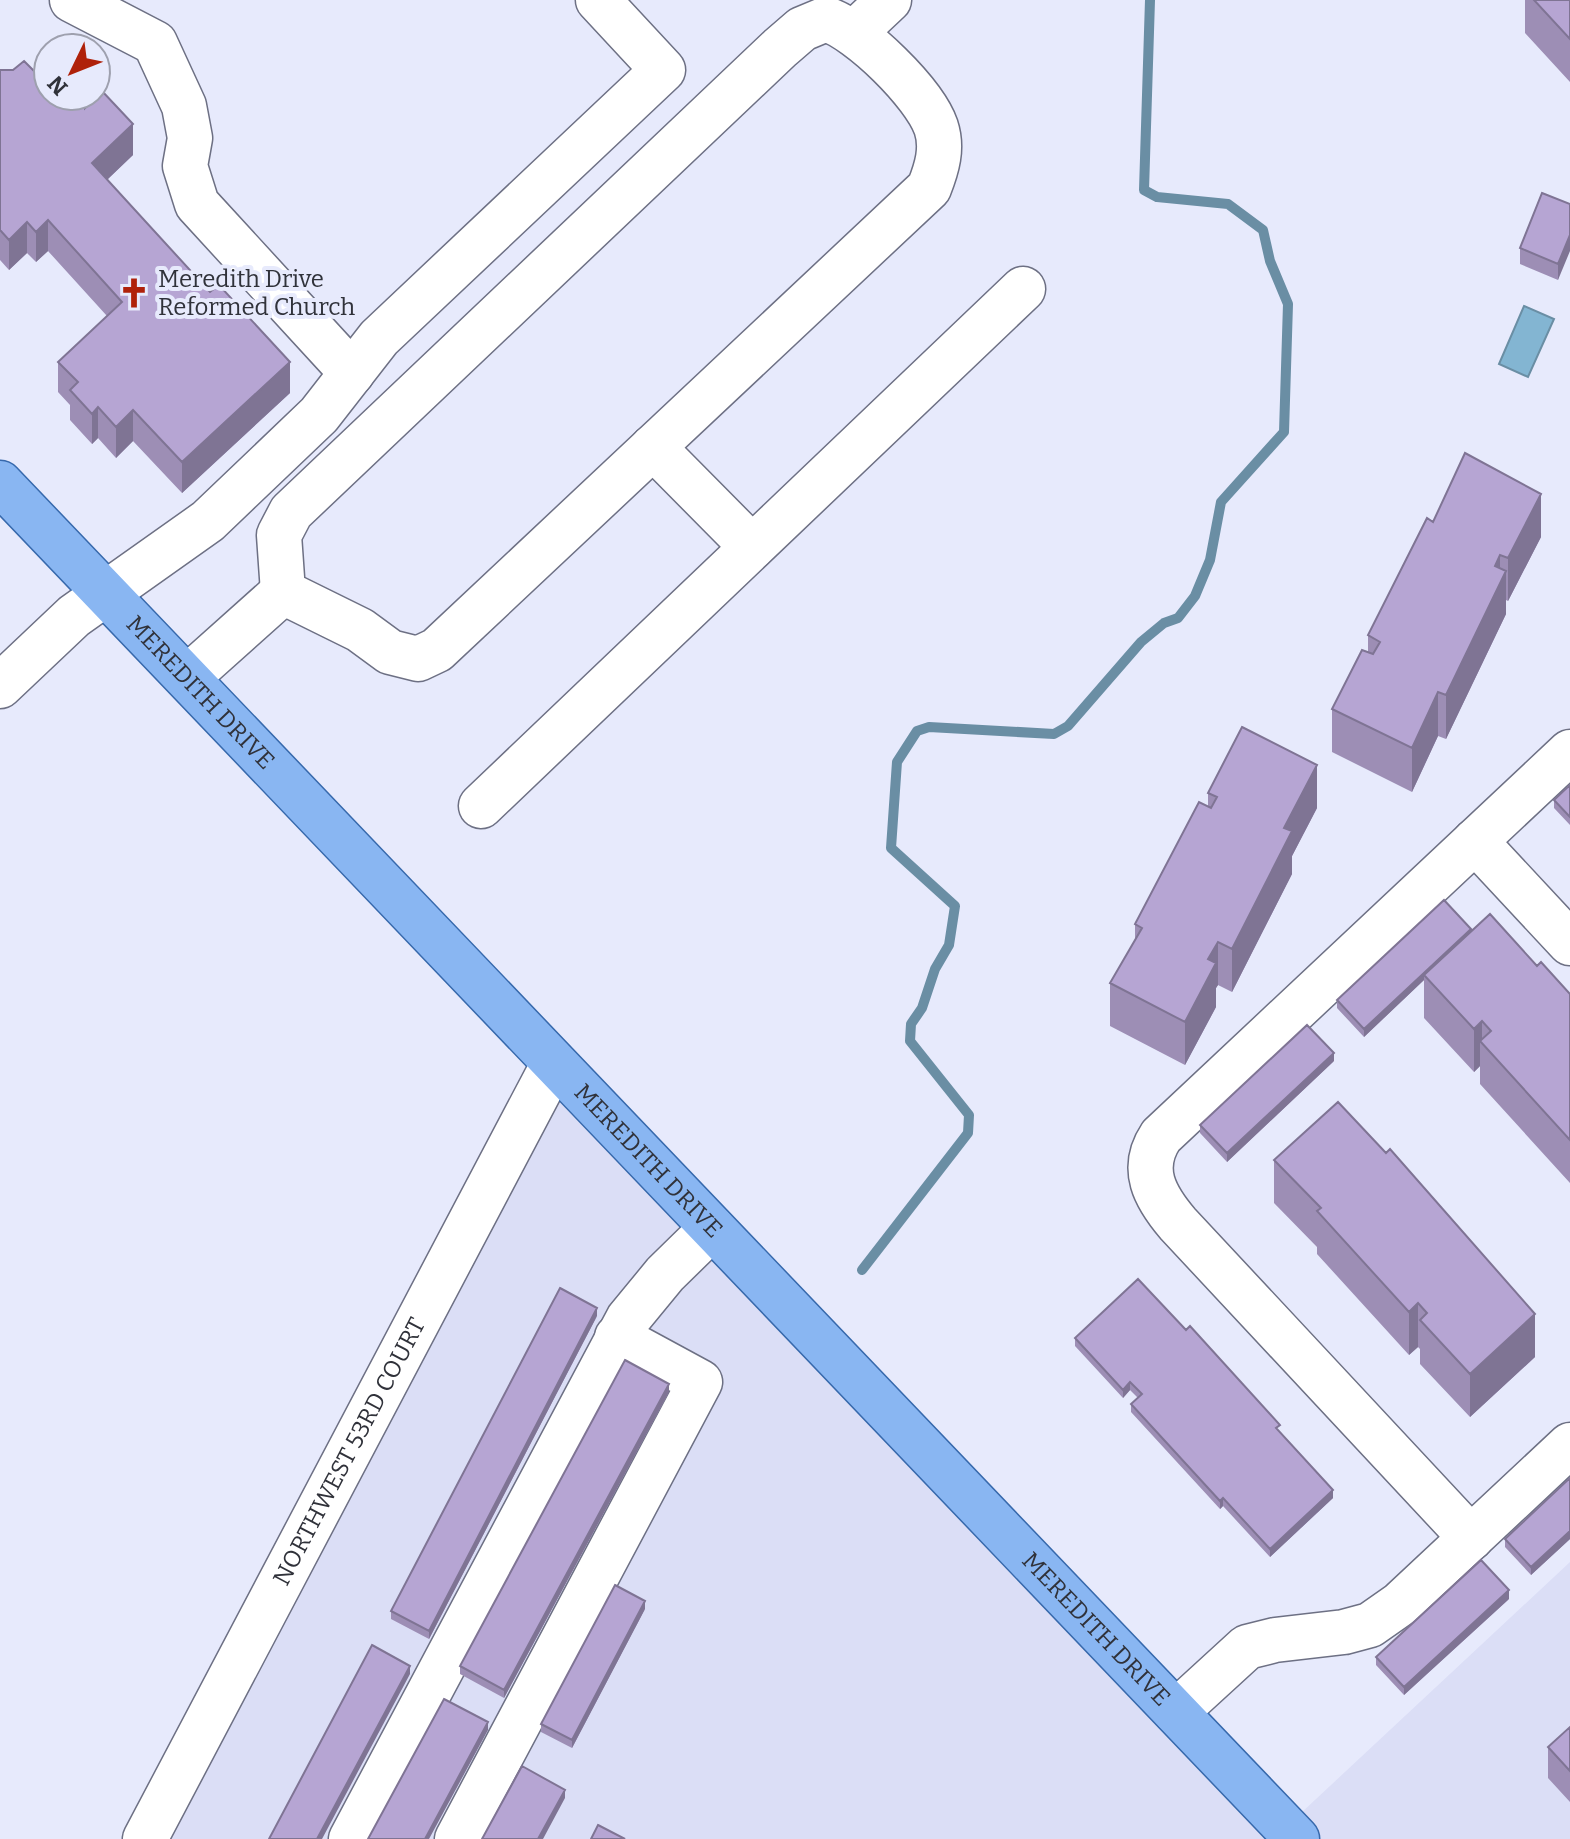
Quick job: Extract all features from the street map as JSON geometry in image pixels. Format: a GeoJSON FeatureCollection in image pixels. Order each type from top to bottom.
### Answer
{"type":"FeatureCollection","features":[{"type":"Feature","properties":{"kind":"main road","name":"MEREDITH DRIVE"},"geometry":{"type":"LineString","coordinates":[[0,483],[1297,1839]]}},
{"type":"Feature","properties":{"kind":"street"},"geometry":{"type":"LineString","coordinates":[[72,0],[155,43],[184,106],[190,138],[185,166],[197,204],[352,373]]}},
{"type":"Feature","properties":{"kind":"street"},"geometry":{"type":"LineString","coordinates":[[0,686],[74,616],[154,563],[208,521],[319,415],[379,338],[663,70],[598,0]]}},
{"type":"Feature","properties":{"kind":"street"},"geometry":{"type":"LineString","coordinates":[[854,33],[889,0]]}},
{"type":"Feature","properties":{"kind":"street"},"geometry":{"type":"LineString","coordinates":[[826,19],[854,33],[920,99],[936,127],[938,166],[929,188],[437,650],[418,659],[390,652],[360,630],[283,592],[279,535],[291,512],[802,29],[826,19]]}},
{"type":"Feature","properties":{"kind":"street"},"geometry":{"type":"LineString","coordinates":[[481,806],[1023,289]]}},
{"type":"Feature","properties":{"kind":"street"},"geometry":{"type":"LineString","coordinates":[[653,447],[752,547]]}},
{"type":"Feature","properties":{"kind":"street"},"geometry":{"type":"LineString","coordinates":[[188,677],[283,592]]}},
{"type":"Feature","properties":{"kind":"street"},"geometry":{"type":"LineString","coordinates":[[1471,1538],[1178,1224],[1151,1188],[1151,1166],[1154,1148],[1161,1136],[1570,752]]}},
{"type":"Feature","properties":{"kind":"street"},"geometry":{"type":"LineString","coordinates":[[1475,841],[1570,943]]}},
{"type":"Feature","properties":{"kind":"street","name":"NORTHWEST 53RD COURT"},"geometry":{"type":"LineString","coordinates":[[145,1839],[554,1063]]}},
{"type":"Feature","properties":{"kind":"street"},"geometry":{"type":"LineString","coordinates":[[351,1839],[617,1337],[648,1293],[712,1228]]}},
{"type":"Feature","properties":{"kind":"street"},"geometry":{"type":"LineString","coordinates":[[457,1839],[700,1382],[617,1337]]}},
{"type":"Feature","properties":{"kind":"street"},"geometry":{"type":"LineString","coordinates":[[1176,1712],[1247,1647],[1370,1625],[1400,1604],[1570,1445]]}},
{"type":"Feature","properties":{"kind":"shaded area"},"geometry":{"type":"Polygon","coordinates":[[[554,1063],[1286,1827],[1570,1562],[1570,1839],[145,1839],[554,1063]]]}},
{"type":"Feature","properties":{"kind":"water"},"geometry":{"type":"Polygon","coordinates":[[[1524,306],[1554,319],[1528,377],[1499,364],[1524,306]]]}},
{"type":"Feature","properties":{"kind":"building"},"geometry":{"type":"Polygon","coordinates":[[[1534,0],[1570,0],[1570,39],[1534,0]]]}},
{"type":"Feature","properties":{"kind":"building","name":"Meredith Drive Reformed Church"},"geometry":{"type":"Polygon","coordinates":[[[24,61],[32,69],[32,112],[112,112],[112,102],[133,124],[92,163],[210,292],[219,285],[290,362],[182,462],[133,410],[116,427],[98,407],[92,414],[70,390],[78,382],[58,362],[122,302],[48,220],[36,232],[27,222],[9,240],[0,230],[0,70],[13,70],[24,61]]]}},
{"type":"Feature","properties":{"kind":"building"},"geometry":{"type":"Polygon","coordinates":[[[1542,193],[1570,204],[1570,235],[1558,264],[1520,248],[1542,193]]]}},
{"type":"Feature","properties":{"kind":"building"},"geometry":{"type":"Polygon","coordinates":[[[1465,453],[1541,494],[1508,558],[1500,555],[1495,566],[1506,571],[1446,695],[1438,692],[1412,748],[1332,709],[1362,650],[1373,654],[1380,642],[1368,635],[1427,518],[1433,522],[1465,453]]]}},
{"type":"Feature","properties":{"kind":"building"},"geometry":{"type":"Polygon","coordinates":[[[1242,727],[1317,765],[1284,828],[1292,831],[1232,949],[1218,942],[1208,959],[1216,963],[1185,1022],[1110,983],[1142,928],[1135,924],[1199,802],[1211,808],[1217,797],[1208,793],[1242,727]]]}},
{"type":"Feature","properties":{"kind":"building"},"geometry":{"type":"Polygon","coordinates":[[[1570,785],[1570,817],[1554,800],[1570,785]]]}},
{"type":"Feature","properties":{"kind":"building"},"geometry":{"type":"Polygon","coordinates":[[[1444,900],[1471,929],[1364,1029],[1337,1000],[1444,900]]]}},
{"type":"Feature","properties":{"kind":"building"},"geometry":{"type":"Polygon","coordinates":[[[1490,914],[1537,966],[1541,962],[1570,994],[1570,1140],[1480,1041],[1491,1031],[1482,1021],[1474,1029],[1424,975],[1490,914]]]}},
{"type":"Feature","properties":{"kind":"building"},"geometry":{"type":"Polygon","coordinates":[[[1307,1025],[1334,1053],[1227,1153],[1200,1125],[1307,1025]]]}},
{"type":"Feature","properties":{"kind":"building"},"geometry":{"type":"Polygon","coordinates":[[[1338,1102],[1386,1153],[1390,1149],[1535,1314],[1470,1374],[1420,1320],[1427,1313],[1418,1303],[1409,1312],[1317,1211],[1321,1208],[1274,1160],[1338,1102]]]}},
{"type":"Feature","properties":{"kind":"building"},"geometry":{"type":"Polygon","coordinates":[[[1138,1279],[1186,1330],[1190,1326],[1280,1425],[1276,1428],[1333,1490],[1270,1549],[1223,1498],[1220,1501],[1131,1404],[1142,1394],[1130,1382],[1123,1390],[1075,1338],[1138,1279]]]}},
{"type":"Feature","properties":{"kind":"building"},"geometry":{"type":"Polygon","coordinates":[[[560,1288],[597,1308],[429,1631],[391,1611],[560,1288]]]}},
{"type":"Feature","properties":{"kind":"building"},"geometry":{"type":"Polygon","coordinates":[[[625,1360],[669,1384],[504,1690],[460,1666],[625,1360]]]}},
{"type":"Feature","properties":{"kind":"building"},"geometry":{"type":"Polygon","coordinates":[[[1570,1478],[1570,1531],[1531,1567],[1505,1539],[1570,1478]]]}},
{"type":"Feature","properties":{"kind":"building"},"geometry":{"type":"Polygon","coordinates":[[[1481,1560],[1509,1590],[1404,1687],[1376,1657],[1481,1560]]]}},
{"type":"Feature","properties":{"kind":"building"},"geometry":{"type":"Polygon","coordinates":[[[615,1585],[645,1601],[572,1740],[541,1724],[615,1585]]]}},
{"type":"Feature","properties":{"kind":"building"},"geometry":{"type":"Polygon","coordinates":[[[372,1645],[410,1666],[317,1839],[269,1839],[372,1645]]]}},
{"type":"Feature","properties":{"kind":"building"},"geometry":{"type":"Polygon","coordinates":[[[444,1699],[488,1722],[425,1839],[368,1839],[444,1699]]]}},
{"type":"Feature","properties":{"kind":"building"},"geometry":{"type":"Polygon","coordinates":[[[1570,1727],[1570,1771],[1548,1747],[1570,1727]]]}},
{"type":"Feature","properties":{"kind":"building"},"geometry":{"type":"Polygon","coordinates":[[[522,1766],[565,1790],[538,1839],[482,1839],[522,1766]]]}},
{"type":"Feature","properties":{"kind":"building"},"geometry":{"type":"Polygon","coordinates":[[[598,1825],[625,1839],[591,1839],[598,1825]]]}},
{"type":"Feature","properties":{"kind":"waterway"},"geometry":{"type":"LineString","coordinates":[[862,1270],[968,1133],[969,1115],[910,1041],[911,1024],[922,1008],[935,969],[949,945],[955,906],[891,848],[897,762],[917,731],[929,727],[1054,734],[1068,726],[1141,642],[1164,623],[1178,618],[1195,596],[1210,560],[1221,502],[1284,432],[1288,304],[1270,261],[1263,230],[1228,204],[1157,197],[1144,190],[1150,0]]}},
{"type":"Feature","properties":{"kind":"place","name":"Meredith Drive Reformed Church"},"geometry":{"type":"Point","coordinates":[134,293]}}]}
